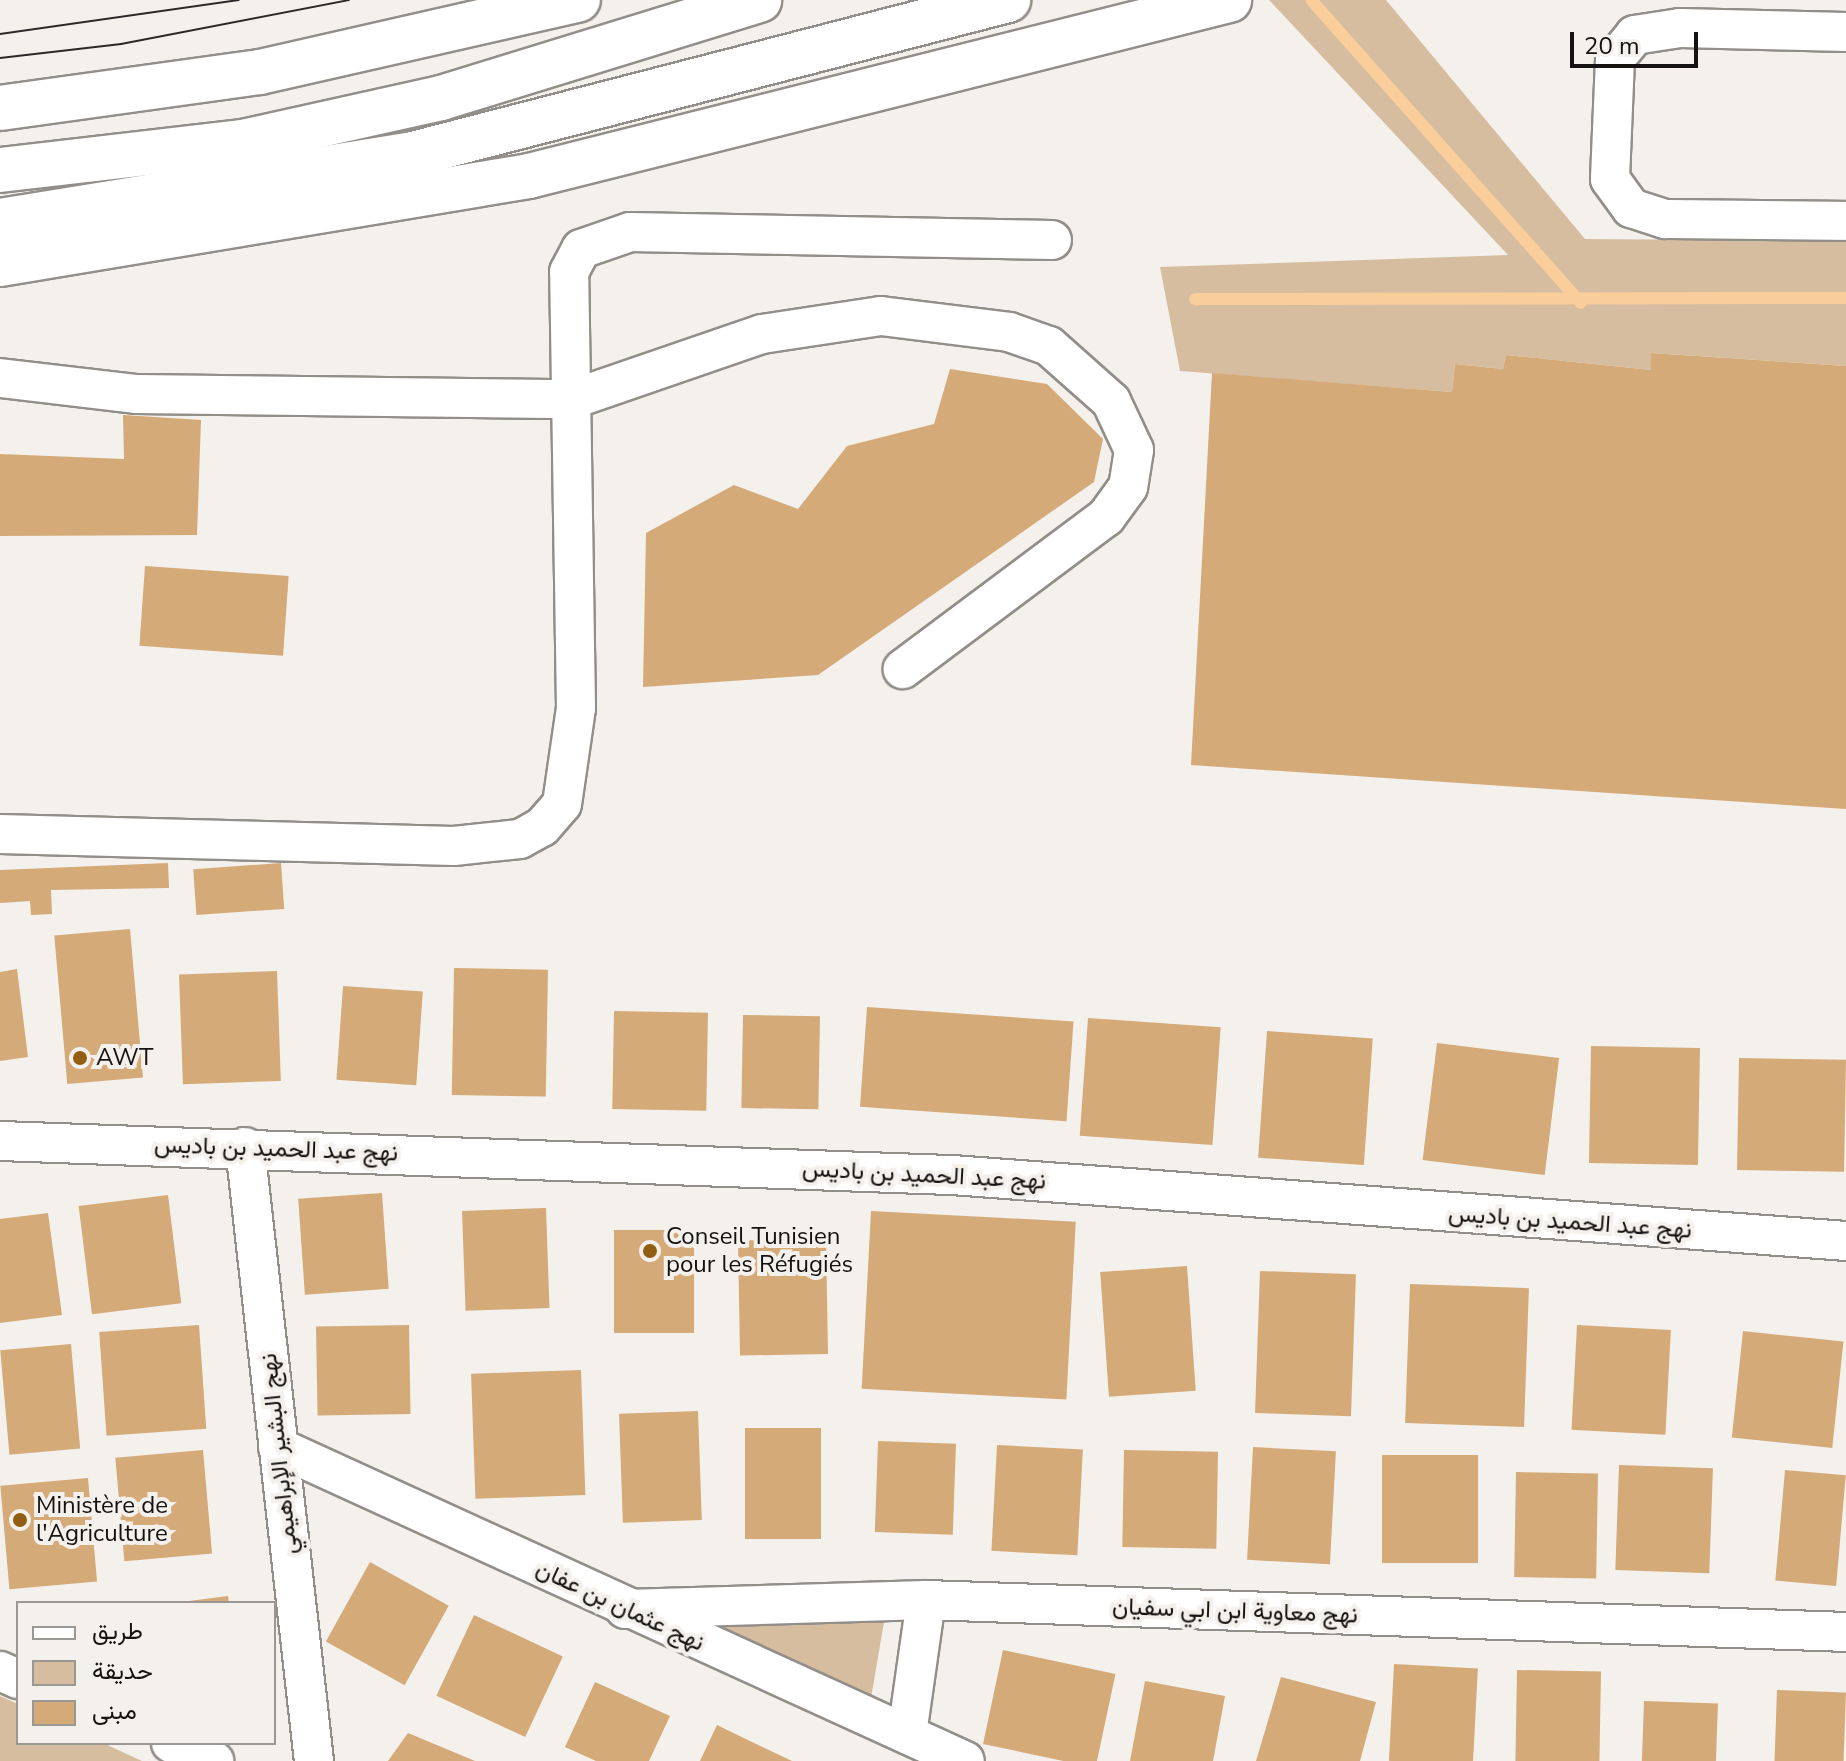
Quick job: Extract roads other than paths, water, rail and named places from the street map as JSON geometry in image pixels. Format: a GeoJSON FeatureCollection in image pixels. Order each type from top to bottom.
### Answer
{"type":"FeatureCollection","features":[{"type":"Feature","properties":{"kind":"main road"},"geometry":{"type":"LineString","coordinates":[[0,108],[260,72],[578,0]]}},
{"type":"Feature","properties":{"kind":"main road"},"geometry":{"type":"LineString","coordinates":[[0,170],[243,142],[441,98],[759,0]]}},
{"type":"Feature","properties":{"kind":"main road"},"geometry":{"type":"LineString","coordinates":[[0,221],[409,155],[1008,0]]}},
{"type":"Feature","properties":{"kind":"main road"},"geometry":{"type":"LineString","coordinates":[[0,264],[529,176],[1229,0]]}},
{"type":"Feature","properties":{"kind":"street"},"geometry":{"type":"LineString","coordinates":[[1846,32],[1762,16],[1635,35],[1615,59],[1610,179],[1631,208],[1665,219],[1846,221]]}},
{"type":"Feature","properties":{"kind":"street"},"geometry":{"type":"LineString","coordinates":[[0,834],[454,846],[520,839],[542,827],[562,804],[576,708],[569,272],[581,249],[600,239],[630,232],[1052,240]]}},
{"type":"Feature","properties":{"kind":"street"},"geometry":{"type":"LineString","coordinates":[[0,378],[167,395],[573,399],[762,334],[881,316],[1009,332],[1049,346],[1111,401],[1134,450],[1128,487],[1106,517],[903,669]]}},
{"type":"Feature","properties":{"kind":"street","name":"نهج عبد الحميد بن باديس"},"geometry":{"type":"LineString","coordinates":[[0,1141],[245,1147],[952,1175],[1846,1241]]}},
{"type":"Feature","properties":{"kind":"street","name":"نهج البشير الإبراهيمي"},"geometry":{"type":"LineString","coordinates":[[245,1147],[314,1761]]}},
{"type":"Feature","properties":{"kind":"street","name":"نهج عثمان بن عفان"},"geometry":{"type":"LineString","coordinates":[[278,1447],[625,1609],[965,1761]]}},
{"type":"Feature","properties":{"kind":"street"},"geometry":{"type":"LineString","coordinates":[[907,1734],[926,1600]]}},
{"type":"Feature","properties":{"kind":"street","name":"نهج معاوية ابن ابي سفيان"},"geometry":{"type":"LineString","coordinates":[[625,1609],[926,1600],[1846,1632]]}},
{"type":"Feature","properties":{"kind":"street"},"geometry":{"type":"LineString","coordinates":[[176,1745],[214,1761]]}},
{"type":"Feature","properties":{"kind":"waterway"},"geometry":{"type":"LineString","coordinates":[[1312,1],[1581,303]]}},
{"type":"Feature","properties":{"kind":"waterway"},"geometry":{"type":"LineString","coordinates":[[1195,299],[1846,298]]}},
{"type":"Feature","properties":{"kind":"tram line"},"geometry":{"type":"LineString","coordinates":[[0,34],[239,0]]}},
{"type":"Feature","properties":{"kind":"tram line"},"geometry":{"type":"LineString","coordinates":[[0,58],[121,44],[349,0]]}},
{"type":"Feature","properties":{"kind":"place","name":"AWT"},"geometry":{"type":"Point","coordinates":[80,1058]}},
{"type":"Feature","properties":{"kind":"place","name":"Conseil Tunisien pour les Réfugiés"},"geometry":{"type":"Point","coordinates":[650,1251]}},
{"type":"Feature","properties":{"kind":"place","name":"Ministère de l'Agriculture"},"geometry":{"type":"Point","coordinates":[20,1520]}}]}
